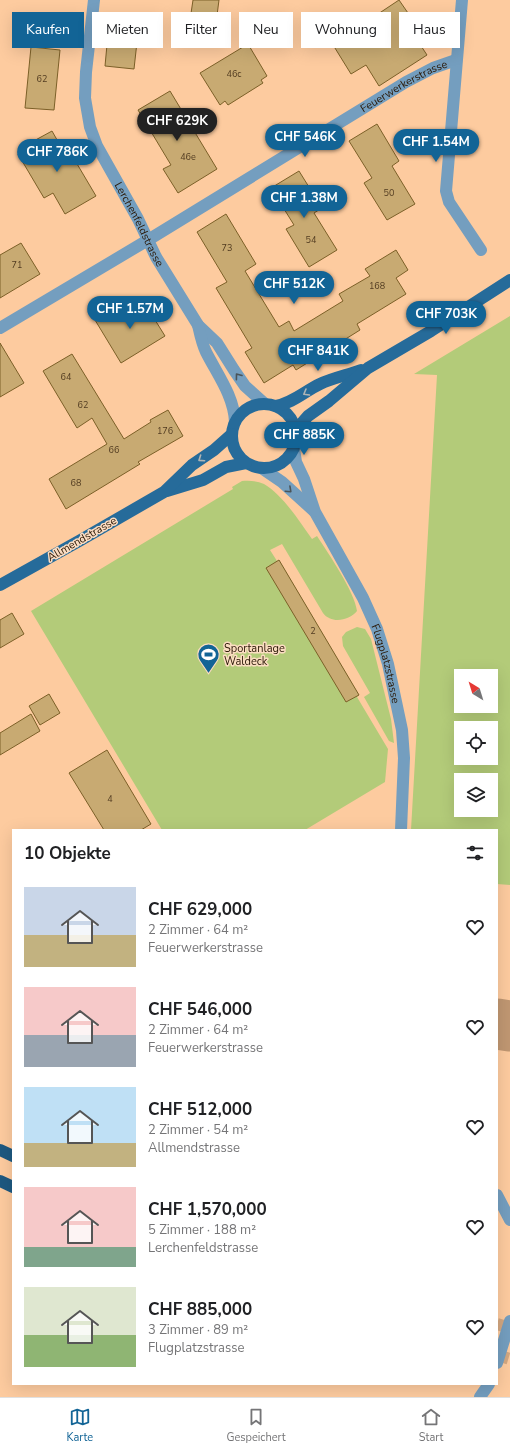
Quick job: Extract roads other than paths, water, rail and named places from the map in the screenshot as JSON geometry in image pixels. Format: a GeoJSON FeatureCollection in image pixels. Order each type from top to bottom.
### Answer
{"type":"FeatureCollection","features":[{"type":"Feature","properties":{"kind":"highway"},"geometry":{"type":"LineString","coordinates":[[0,1150],[12,1156]]}},
{"type":"Feature","properties":{"kind":"highway"},"geometry":{"type":"LineString","coordinates":[[0,1181],[12,1187]]}},
{"type":"Feature","properties":{"kind":"main road"},"geometry":{"type":"LineString","coordinates":[[368,368],[320,384],[298,398],[271,405],[257,404],[240,413],[235,422],[232,434],[232,444],[240,459],[246,463],[263,469],[272,468],[285,460],[294,449],[296,434],[301,424],[308,416],[329,401],[368,368],[431,331],[510,280]]}},
{"type":"Feature","properties":{"kind":"main road"},"geometry":{"type":"LineString","coordinates":[[271,405],[284,411],[290,418],[296,434]]}},
{"type":"Feature","properties":{"kind":"main road","name":"Allmendstrasse"},"geometry":{"type":"LineString","coordinates":[[164,492],[192,465],[214,450],[232,434]]}},
{"type":"Feature","properties":{"kind":"main road","name":"Allmendstrasse"},"geometry":{"type":"LineString","coordinates":[[0,586],[164,492],[203,480],[226,467],[246,463]]}},
{"type":"Feature","properties":{"kind":"street","name":"Lerchenfeldstrasse"},"geometry":{"type":"LineString","coordinates":[[94,0],[86,92],[87,112],[90,127],[97,146],[138,219],[156,257],[198,325],[217,343],[246,386],[260,401],[271,405]]}},
{"type":"Feature","properties":{"kind":"street","name":"Feuerwerkerstrasse"},"geometry":{"type":"LineString","coordinates":[[462,0],[446,190],[449,202],[481,250]]}},
{"type":"Feature","properties":{"kind":"street","name":"Feuerwerkerstrasse"},"geometry":{"type":"LineString","coordinates":[[0,328],[148,240],[406,82],[433,68],[456,60]]}},
{"type":"Feature","properties":{"kind":"street","name":"Lerchenfeldstrasse"},"geometry":{"type":"LineString","coordinates":[[198,325],[205,350],[220,376],[230,400],[235,422]]}},
{"type":"Feature","properties":{"kind":"street","name":"Flugplatzstrasse"},"geometry":{"type":"LineString","coordinates":[[294,449],[296,462],[304,479],[315,512],[363,598],[377,629],[388,664],[402,730],[404,758],[401,829]]}},
{"type":"Feature","properties":{"kind":"street","name":"Flugplatzstrasse"},"geometry":{"type":"LineString","coordinates":[[263,469],[278,479],[315,512]]}},
{"type":"Feature","properties":{"kind":"street"},"geometry":{"type":"LineString","coordinates":[[498,1197],[510,1220]]}},
{"type":"Feature","properties":{"kind":"street"},"geometry":{"type":"LineString","coordinates":[[498,1360],[510,1321]]}},
{"type":"Feature","properties":{"kind":"street"},"geometry":{"type":"LineString","coordinates":[[480,1397],[488,1385]]}},
{"type":"Feature","properties":{"kind":"tunnel"},"geometry":{"type":"LineString","coordinates":[[498,1324],[510,1328]]}},
{"type":"Feature","properties":{"kind":"tunnel"},"geometry":{"type":"LineString","coordinates":[[498,1355],[510,1359]]}},
{"type":"Feature","properties":{"kind":"place","name":"Sportanlage Waldeck"},"geometry":{"type":"Point","coordinates":[208,674]}}]}
